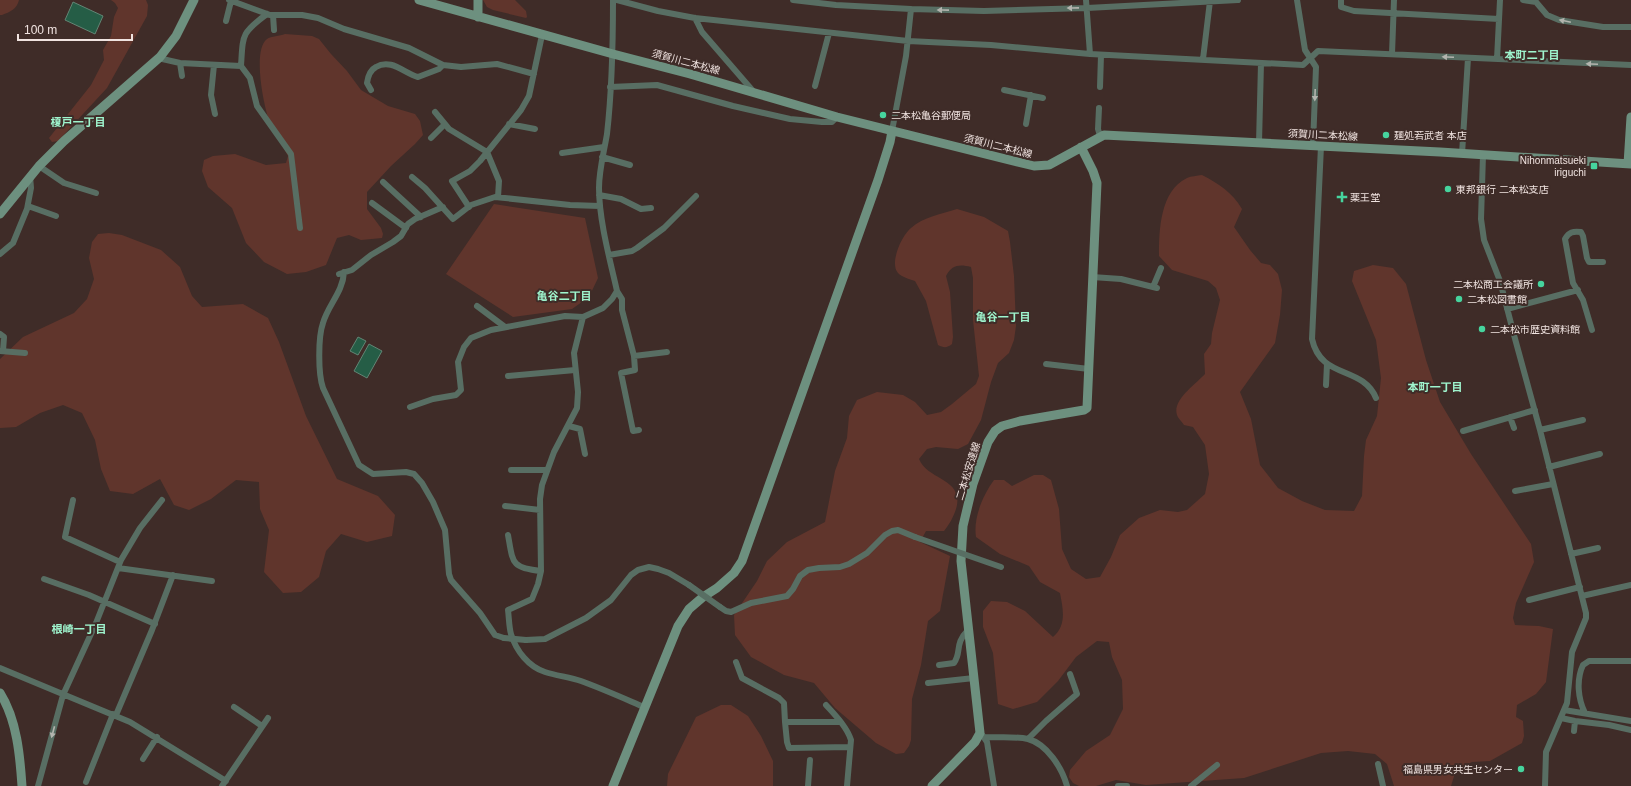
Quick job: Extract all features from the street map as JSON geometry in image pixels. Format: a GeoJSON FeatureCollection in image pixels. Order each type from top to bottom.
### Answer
{"type":"FeatureCollection","features":[{"type":"Feature","properties":{"kind":"main road"},"geometry":{"type":"LineString","coordinates":[[0,214],[30,176],[64,141],[158,58],[176,36],[194,0]]}},
{"type":"Feature","properties":{"kind":"main road","name":"須賀川二本松線"},"geometry":{"type":"LineString","coordinates":[[419,0],[542,35],[753,91],[837,117],[1034,166],[1049,165],[1104,135],[1134,135],[1317,145],[1629,164]]}},
{"type":"Feature","properties":{"kind":"main road"},"geometry":{"type":"LineString","coordinates":[[478,0],[478,17]]}},
{"type":"Feature","properties":{"kind":"main road"},"geometry":{"type":"LineString","coordinates":[[1629,164],[1631,117]]}},
{"type":"Feature","properties":{"kind":"main road"},"geometry":{"type":"LineString","coordinates":[[613,786],[678,626],[689,610],[734,573],[742,562],[878,180],[892,131]]}},
{"type":"Feature","properties":{"kind":"main road","name":"二本松安達線"},"geometry":{"type":"LineString","coordinates":[[982,735],[962,584],[962,538],[973,484],[988,442],[995,431],[1006,424],[1084,410],[1086,408],[1097,183],[1093,171],[1081,147]]}},
{"type":"Feature","properties":{"kind":"main road"},"geometry":{"type":"LineString","coordinates":[[0,694],[10,716],[14,730],[22,786]]}},
{"type":"Feature","properties":{"kind":"main road"},"geometry":{"type":"LineString","coordinates":[[932,786],[982,735]]}},
{"type":"Feature","properties":{"kind":"street"},"geometry":{"type":"LineString","coordinates":[[226,22],[230,0],[270,15],[302,15],[318,18],[344,29],[408,48],[443,65],[461,67],[497,64],[534,74]]}},
{"type":"Feature","properties":{"kind":"street"},"geometry":{"type":"LineString","coordinates":[[613,0],[613,54],[606,135],[600,166],[599,195],[609,255],[617,290],[622,299],[622,310],[634,356],[635,370],[621,373],[633,431],[639,430]]}},
{"type":"Feature","properties":{"kind":"street"},"geometry":{"type":"LineString","coordinates":[[617,0],[658,11],[695,18],[908,41],[990,45],[1101,55],[1303,65],[1318,51],[1631,65]]}},
{"type":"Feature","properties":{"kind":"street"},"geometry":{"type":"LineString","coordinates":[[793,0],[836,5],[984,11],[1086,8],[1238,0]]}},
{"type":"Feature","properties":{"kind":"street"},"geometry":{"type":"LineString","coordinates":[[1086,0],[1090,54]]}},
{"type":"Feature","properties":{"kind":"street"},"geometry":{"type":"LineString","coordinates":[[1297,0],[1305,50],[1316,67],[1317,145],[1312,339],[1319,357],[1326,364],[1361,380],[1368,385],[1376,398]]}},
{"type":"Feature","properties":{"kind":"street"},"geometry":{"type":"LineString","coordinates":[[1341,0],[1341,7],[1354,11],[1499,19]]}},
{"type":"Feature","properties":{"kind":"street"},"geometry":{"type":"LineString","coordinates":[[1392,54],[1394,0]]}},
{"type":"Feature","properties":{"kind":"street"},"geometry":{"type":"LineString","coordinates":[[1497,59],[1500,0]]}},
{"type":"Feature","properties":{"kind":"street"},"geometry":{"type":"LineString","coordinates":[[1523,0],[1536,2],[1547,15],[1559,20],[1603,27],[1631,27]]}},
{"type":"Feature","properties":{"kind":"street"},"geometry":{"type":"LineString","coordinates":[[1204,59],[1210,1]]}},
{"type":"Feature","properties":{"kind":"street"},"geometry":{"type":"LineString","coordinates":[[892,131],[908,41],[911,9]]}},
{"type":"Feature","properties":{"kind":"street"},"geometry":{"type":"LineString","coordinates":[[270,15],[274,30]]}},
{"type":"Feature","properties":{"kind":"street"},"geometry":{"type":"LineString","coordinates":[[270,15],[246,31],[242,45],[241,66],[250,78],[257,106],[291,154],[300,228]]}},
{"type":"Feature","properties":{"kind":"street"},"geometry":{"type":"LineString","coordinates":[[695,18],[702,32],[753,91]]}},
{"type":"Feature","properties":{"kind":"street"},"geometry":{"type":"LineString","coordinates":[[815,86],[829,33]]}},
{"type":"Feature","properties":{"kind":"street"},"geometry":{"type":"LineString","coordinates":[[469,207],[452,181],[470,171],[521,110],[529,96],[542,35]]}},
{"type":"Feature","properties":{"kind":"street"},"geometry":{"type":"LineString","coordinates":[[1100,87],[1101,55]]}},
{"type":"Feature","properties":{"kind":"street"},"geometry":{"type":"LineString","coordinates":[[158,58],[180,63],[241,66]]}},
{"type":"Feature","properties":{"kind":"street"},"geometry":{"type":"LineString","coordinates":[[1462,154],[1468,58]]}},
{"type":"Feature","properties":{"kind":"street"},"geometry":{"type":"LineString","coordinates":[[180,63],[182,76]]}},
{"type":"Feature","properties":{"kind":"street"},"geometry":{"type":"LineString","coordinates":[[1259,143],[1261,63]]}},
{"type":"Feature","properties":{"kind":"street"},"geometry":{"type":"LineString","coordinates":[[214,64],[211,95],[215,114]]}},
{"type":"Feature","properties":{"kind":"street"},"geometry":{"type":"LineString","coordinates":[[372,90],[367,82],[369,74],[380,65],[392,65],[418,77],[439,69],[443,65]]}},
{"type":"Feature","properties":{"kind":"street"},"geometry":{"type":"LineString","coordinates":[[610,87],[657,85],[733,106],[790,119],[832,122],[837,117]]}},
{"type":"Feature","properties":{"kind":"street"},"geometry":{"type":"LineString","coordinates":[[1004,90],[1043,98]]}},
{"type":"Feature","properties":{"kind":"street"},"geometry":{"type":"LineString","coordinates":[[1026,124],[1031,95]]}},
{"type":"Feature","properties":{"kind":"street"},"geometry":{"type":"LineString","coordinates":[[1099,108],[1098,129],[1100,136]]}},
{"type":"Feature","properties":{"kind":"street"},"geometry":{"type":"LineString","coordinates":[[435,112],[450,129],[487,152],[499,180],[498,197]]}},
{"type":"Feature","properties":{"kind":"street"},"geometry":{"type":"LineString","coordinates":[[431,138],[445,124]]}},
{"type":"Feature","properties":{"kind":"street"},"geometry":{"type":"LineString","coordinates":[[509,124],[535,129]]}},
{"type":"Feature","properties":{"kind":"street"},"geometry":{"type":"LineString","coordinates":[[562,153],[604,147]]}},
{"type":"Feature","properties":{"kind":"street"},"geometry":{"type":"LineString","coordinates":[[1483,155],[1481,219],[1484,240],[1500,281],[1535,410],[1580,587],[1586,618],[1572,652],[1567,703],[1546,752],[1545,786]]}},
{"type":"Feature","properties":{"kind":"street"},"geometry":{"type":"LineString","coordinates":[[602,157],[630,165]]}},
{"type":"Feature","properties":{"kind":"street"},"geometry":{"type":"LineString","coordinates":[[39,166],[64,183],[96,193]]}},
{"type":"Feature","properties":{"kind":"street"},"geometry":{"type":"LineString","coordinates":[[0,254],[13,242],[28,206],[31,188],[30,176]]}},
{"type":"Feature","properties":{"kind":"street"},"geometry":{"type":"LineString","coordinates":[[412,177],[425,188],[453,219],[469,207],[498,197],[570,205],[600,206]]}},
{"type":"Feature","properties":{"kind":"street"},"geometry":{"type":"LineString","coordinates":[[383,182],[421,216]]}},
{"type":"Feature","properties":{"kind":"street"},"geometry":{"type":"LineString","coordinates":[[599,195],[622,200],[641,209],[651,208]]}},
{"type":"Feature","properties":{"kind":"street"},"geometry":{"type":"LineString","coordinates":[[609,255],[632,251],[637,248],[664,228],[696,196]]}},
{"type":"Feature","properties":{"kind":"street"},"geometry":{"type":"LineString","coordinates":[[372,203],[406,228]]}},
{"type":"Feature","properties":{"kind":"street"},"geometry":{"type":"LineString","coordinates":[[28,206],[56,216]]}},
{"type":"Feature","properties":{"kind":"street"},"geometry":{"type":"LineString","coordinates":[[443,207],[415,219],[406,228],[401,236],[393,242],[371,255],[352,270],[342,273],[343,284],[323,323],[320,349],[320,374],[323,388],[359,465],[373,474],[406,472],[414,474],[422,483],[434,502],[445,530],[449,574],[451,580],[480,613],[489,629],[495,636],[526,640],[545,639],[586,618],[611,600],[631,575],[638,570],[649,567],[669,572],[726,611],[731,612],[751,603],[788,596],[793,590],[800,576],[808,570],[840,567],[849,564],[867,552],[885,535],[892,531],[898,530],[1001,567]]}},
{"type":"Feature","properties":{"kind":"street"},"geometry":{"type":"LineString","coordinates":[[1592,330],[1587,311],[1578,290],[1573,283],[1565,239],[1571,232],[1581,232],[1589,262],[1603,262]]}},
{"type":"Feature","properties":{"kind":"street"},"geometry":{"type":"LineString","coordinates":[[1092,277],[1121,279],[1155,287],[1161,268]]}},
{"type":"Feature","properties":{"kind":"street"},"geometry":{"type":"LineString","coordinates":[[410,407],[433,398],[456,395],[460,393],[458,362],[464,347],[471,338],[482,332],[505,327],[565,316],[583,317],[603,308],[612,299],[617,290]]}},
{"type":"Feature","properties":{"kind":"street"},"geometry":{"type":"LineString","coordinates":[[1507,309],[1578,290]]}},
{"type":"Feature","properties":{"kind":"street"},"geometry":{"type":"LineString","coordinates":[[477,306],[505,327]]}},
{"type":"Feature","properties":{"kind":"street"},"geometry":{"type":"LineString","coordinates":[[583,317],[574,347],[578,392],[577,408],[569,426],[554,452],[542,485],[540,510],[541,571],[536,591],[532,599],[508,610],[511,634],[521,653],[528,662],[545,672],[580,681],[644,707]]}},
{"type":"Feature","properties":{"kind":"street"},"geometry":{"type":"LineString","coordinates":[[0,334],[4,337],[2,351],[25,353]]}},
{"type":"Feature","properties":{"kind":"street"},"geometry":{"type":"LineString","coordinates":[[634,356],[667,352]]}},
{"type":"Feature","properties":{"kind":"street"},"geometry":{"type":"LineString","coordinates":[[1046,364],[1089,369]]}},
{"type":"Feature","properties":{"kind":"street"},"geometry":{"type":"LineString","coordinates":[[1326,364],[1326,385]]}},
{"type":"Feature","properties":{"kind":"street"},"geometry":{"type":"LineString","coordinates":[[508,376],[575,370]]}},
{"type":"Feature","properties":{"kind":"street"},"geometry":{"type":"LineString","coordinates":[[1463,431],[1535,410]]}},
{"type":"Feature","properties":{"kind":"street"},"geometry":{"type":"LineString","coordinates":[[1510,417],[1514,428]]}},
{"type":"Feature","properties":{"kind":"street"},"geometry":{"type":"LineString","coordinates":[[1540,430],[1582,420]]}},
{"type":"Feature","properties":{"kind":"street"},"geometry":{"type":"LineString","coordinates":[[569,426],[580,430],[585,454]]}},
{"type":"Feature","properties":{"kind":"street"},"geometry":{"type":"LineString","coordinates":[[1549,467],[1600,454]]}},
{"type":"Feature","properties":{"kind":"street"},"geometry":{"type":"LineString","coordinates":[[511,470],[547,470]]}},
{"type":"Feature","properties":{"kind":"street"},"geometry":{"type":"LineString","coordinates":[[1515,491],[1553,484]]}},
{"type":"Feature","properties":{"kind":"street"},"geometry":{"type":"LineString","coordinates":[[74,500],[65,537],[119,565],[212,581]]}},
{"type":"Feature","properties":{"kind":"street"},"geometry":{"type":"LineString","coordinates":[[38,786],[63,695],[104,603],[119,565],[140,528],[162,500]]}},
{"type":"Feature","properties":{"kind":"street"},"geometry":{"type":"LineString","coordinates":[[505,506],[540,510]]}},
{"type":"Feature","properties":{"kind":"street"},"geometry":{"type":"LineString","coordinates":[[508,535],[512,558],[515,564],[524,569],[541,571]]}},
{"type":"Feature","properties":{"kind":"street"},"geometry":{"type":"LineString","coordinates":[[1571,554],[1598,548]]}},
{"type":"Feature","properties":{"kind":"street"},"geometry":{"type":"LineString","coordinates":[[86,782],[155,624],[173,575]]}},
{"type":"Feature","properties":{"kind":"street"},"geometry":{"type":"LineString","coordinates":[[44,578],[89,595],[104,603],[155,624]]}},
{"type":"Feature","properties":{"kind":"street"},"geometry":{"type":"LineString","coordinates":[[1582,596],[1631,585]]}},
{"type":"Feature","properties":{"kind":"street"},"geometry":{"type":"LineString","coordinates":[[1529,600],[1580,587]]}},
{"type":"Feature","properties":{"kind":"street"},"geometry":{"type":"LineString","coordinates":[[939,665],[954,663],[957,658],[959,643],[963,635],[968,630]]}},
{"type":"Feature","properties":{"kind":"street"},"geometry":{"type":"LineString","coordinates":[[1585,713],[1578,683],[1580,670],[1583,665],[1589,661],[1631,661]]}},
{"type":"Feature","properties":{"kind":"street"},"geometry":{"type":"LineString","coordinates":[[736,662],[742,678],[784,703],[786,742],[789,748],[850,748]]}},
{"type":"Feature","properties":{"kind":"street"},"geometry":{"type":"LineString","coordinates":[[0,668],[114,715],[157,737],[224,783],[268,718]]}},
{"type":"Feature","properties":{"kind":"street"},"geometry":{"type":"LineString","coordinates":[[1028,739],[1077,694],[1070,674]]}},
{"type":"Feature","properties":{"kind":"street"},"geometry":{"type":"LineString","coordinates":[[928,683],[974,678]]}},
{"type":"Feature","properties":{"kind":"street"},"geometry":{"type":"LineString","coordinates":[[746,689],[747,682]]}},
{"type":"Feature","properties":{"kind":"street"},"geometry":{"type":"LineString","coordinates":[[826,705],[850,735],[851,740],[847,786]]}},
{"type":"Feature","properties":{"kind":"street"},"geometry":{"type":"LineString","coordinates":[[234,707],[262,726]]}},
{"type":"Feature","properties":{"kind":"street"},"geometry":{"type":"LineString","coordinates":[[1564,710],[1631,721]]}},
{"type":"Feature","properties":{"kind":"street"},"geometry":{"type":"LineString","coordinates":[[1561,718],[1610,725],[1631,730]]}},
{"type":"Feature","properties":{"kind":"street"},"geometry":{"type":"LineString","coordinates":[[1574,730],[1575,721]]}},
{"type":"Feature","properties":{"kind":"street"},"geometry":{"type":"LineString","coordinates":[[785,722],[840,722]]}},
{"type":"Feature","properties":{"kind":"street"},"geometry":{"type":"LineString","coordinates":[[982,735],[1028,739],[1044,748],[1057,765],[1066,784],[1072,786]]}},
{"type":"Feature","properties":{"kind":"street"},"geometry":{"type":"LineString","coordinates":[[982,735],[987,742],[994,786]]}},
{"type":"Feature","properties":{"kind":"street"},"geometry":{"type":"LineString","coordinates":[[143,759],[157,737]]}},
{"type":"Feature","properties":{"kind":"street"},"geometry":{"type":"LineString","coordinates":[[808,786],[810,760]]}},
{"type":"Feature","properties":{"kind":"street"},"geometry":{"type":"LineString","coordinates":[[1378,764],[1384,786]]}},
{"type":"Feature","properties":{"kind":"street"},"geometry":{"type":"LineString","coordinates":[[1191,786],[1217,765]]}},
{"type":"Feature","properties":{"kind":"street"},"geometry":{"type":"LineString","coordinates":[[1118,786],[1126,786]]}},
{"type":"Feature","properties":{"kind":"shaded area"},"geometry":{"type":"Polygon","coordinates":[[[0,0],[19,0],[17,6],[13,10],[0,15],[0,0]]]}},
{"type":"Feature","properties":{"kind":"shaded area"},"geometry":{"type":"Polygon","coordinates":[[[111,0],[146,0],[148,5],[147,16],[107,88],[58,141],[52,142],[49,138],[91,85],[104,60],[103,50],[111,36],[114,17],[118,8],[111,0]]]}},
{"type":"Feature","properties":{"kind":"shaded area"},"geometry":{"type":"Polygon","coordinates":[[[483,0],[515,0],[526,11],[527,17],[493,10],[487,7],[483,0]]]}},
{"type":"Feature","properties":{"kind":"shaded area"},"geometry":{"type":"Polygon","coordinates":[[[73,2],[103,16],[95,34],[65,20],[73,2]]]}},
{"type":"Feature","properties":{"kind":"shaded area"},"geometry":{"type":"Polygon","coordinates":[[[285,34],[312,36],[319,39],[347,71],[361,90],[388,106],[415,114],[420,121],[423,135],[367,192],[367,209],[381,228],[383,234],[382,238],[361,240],[349,235],[337,238],[326,265],[306,272],[287,274],[264,262],[246,243],[232,208],[208,187],[202,171],[204,160],[213,156],[235,154],[266,165],[286,163],[288,156],[270,123],[265,105],[262,93],[260,66],[260,55],[263,45],[267,39],[285,34]]]}},
{"type":"Feature","properties":{"kind":"shaded area"},"geometry":{"type":"Polygon","coordinates":[[[1202,175],[1225,189],[1238,203],[1242,209],[1234,227],[1261,263],[1270,265],[1278,274],[1282,290],[1280,315],[1275,343],[1240,392],[1251,419],[1260,465],[1278,488],[1302,501],[1325,510],[1354,511],[1362,496],[1366,440],[1377,416],[1381,378],[1376,340],[1352,281],[1354,271],[1373,265],[1393,268],[1406,284],[1426,360],[1440,402],[1471,454],[1531,544],[1534,562],[1516,603],[1513,618],[1515,625],[1539,626],[1553,629],[1546,682],[1536,694],[1517,705],[1516,717],[1523,721],[1524,736],[1522,743],[1490,761],[1472,762],[1456,770],[1451,786],[1394,786],[1387,764],[1375,754],[1348,751],[1321,753],[1244,778],[1146,785],[1116,780],[1096,786],[1079,786],[1073,783],[1069,777],[1070,770],[1086,751],[1110,735],[1123,709],[1122,680],[1112,657],[1109,642],[1097,641],[1076,657],[1058,681],[1037,702],[1013,709],[998,704],[993,653],[983,627],[983,611],[991,601],[1007,602],[1025,611],[1053,637],[1062,622],[1063,611],[1060,593],[1040,582],[1029,566],[1000,554],[976,537],[975,530],[977,515],[986,493],[994,480],[1004,480],[1012,486],[1034,475],[1043,475],[1051,480],[1059,509],[1062,549],[1071,569],[1086,579],[1100,577],[1111,557],[1120,535],[1139,518],[1160,510],[1178,512],[1187,510],[1205,494],[1209,474],[1205,445],[1193,427],[1184,425],[1177,415],[1176,409],[1181,398],[1205,374],[1204,354],[1211,344],[1212,333],[1220,300],[1216,288],[1208,281],[1172,270],[1159,256],[1163,212],[1171,192],[1178,184],[1187,178],[1202,175]]]}},
{"type":"Feature","properties":{"kind":"shaded area"},"geometry":{"type":"Polygon","coordinates":[[[494,204],[585,218],[598,278],[589,297],[572,309],[513,317],[446,274],[494,204]]]}},
{"type":"Feature","properties":{"kind":"shaded area"},"geometry":{"type":"Polygon","coordinates":[[[957,209],[984,217],[1008,231],[1014,276],[1016,326],[1014,340],[1009,353],[998,363],[991,382],[981,420],[968,444],[958,449],[936,447],[927,449],[919,459],[930,472],[951,485],[955,491],[957,499],[954,515],[944,531],[926,531],[920,542],[950,556],[940,611],[928,621],[921,665],[912,699],[911,740],[904,753],[896,754],[876,743],[835,708],[814,683],[784,675],[751,657],[735,635],[734,615],[757,581],[767,561],[787,542],[825,522],[835,471],[847,438],[849,416],[857,400],[877,392],[903,395],[915,402],[927,415],[941,412],[976,384],[979,376],[973,320],[973,278],[971,267],[956,266],[948,272],[946,276],[950,292],[953,337],[952,344],[944,347],[938,345],[926,301],[915,281],[898,273],[895,263],[898,249],[907,232],[911,228],[927,218],[957,209]]]}},
{"type":"Feature","properties":{"kind":"shaded area"},"geometry":{"type":"Polygon","coordinates":[[[109,233],[122,235],[161,250],[180,267],[192,296],[202,307],[243,304],[268,318],[279,342],[306,416],[337,479],[378,496],[395,515],[392,536],[367,542],[341,534],[326,551],[319,577],[301,592],[283,593],[264,572],[269,530],[260,509],[259,482],[236,480],[211,499],[189,510],[174,505],[160,479],[133,494],[110,491],[101,469],[95,440],[82,413],[63,405],[40,413],[16,427],[0,428],[0,359],[23,337],[74,313],[87,299],[94,279],[89,258],[92,242],[98,234],[109,233]]]}},
{"type":"Feature","properties":{"kind":"shaded area"},"geometry":{"type":"Polygon","coordinates":[[[358,337],[366,341],[358,355],[350,351],[358,337]]]}},
{"type":"Feature","properties":{"kind":"shaded area"},"geometry":{"type":"Polygon","coordinates":[[[369,344],[382,351],[367,378],[354,371],[369,344]]]}},
{"type":"Feature","properties":{"kind":"shaded area"},"geometry":{"type":"Polygon","coordinates":[[[721,705],[731,705],[748,716],[761,736],[773,761],[773,786],[667,786],[668,774],[696,717],[721,705]]]}},
{"type":"Feature","properties":{"kind":"place","name":"二本松亀谷郵便局"},"geometry":{"type":"Point","coordinates":[883,115]}},
{"type":"Feature","properties":{"kind":"place","name":"麺処若武者 本店"},"geometry":{"type":"Point","coordinates":[1386,135]}},
{"type":"Feature","properties":{"kind":"place","name":"Nihonmatsueki iriguchi"},"geometry":{"type":"Point","coordinates":[1594,166]}},
{"type":"Feature","properties":{"kind":"place","name":"東邦銀行 二本松支店"},"geometry":{"type":"Point","coordinates":[1448,189]}},
{"type":"Feature","properties":{"kind":"place","name":"薬王堂"},"geometry":{"type":"Point","coordinates":[1342,197]}},
{"type":"Feature","properties":{"kind":"place","name":"二本松商工会議所"},"geometry":{"type":"Point","coordinates":[1541,284]}},
{"type":"Feature","properties":{"kind":"place","name":"二本松図書館"},"geometry":{"type":"Point","coordinates":[1459,299]}},
{"type":"Feature","properties":{"kind":"place","name":"二本松市歴史資料館"},"geometry":{"type":"Point","coordinates":[1482,329]}},
{"type":"Feature","properties":{"kind":"place","name":"福島県男女共生センター"},"geometry":{"type":"Point","coordinates":[1521,769]}},
{"type":"Feature","properties":{"kind":"district","name":"本町二丁目"},"geometry":{"type":"Point","coordinates":[1532,55]}},
{"type":"Feature","properties":{"kind":"district","name":"榎戸一丁目"},"geometry":{"type":"Point","coordinates":[78,122]}},
{"type":"Feature","properties":{"kind":"district","name":"亀谷二丁目"},"geometry":{"type":"Point","coordinates":[564,296]}},
{"type":"Feature","properties":{"kind":"district","name":"亀谷一丁目"},"geometry":{"type":"Point","coordinates":[1003,317]}},
{"type":"Feature","properties":{"kind":"district","name":"本町一丁目"},"geometry":{"type":"Point","coordinates":[1435,387]}},
{"type":"Feature","properties":{"kind":"district","name":"根崎一丁目"},"geometry":{"type":"Point","coordinates":[79,629]}}]}
